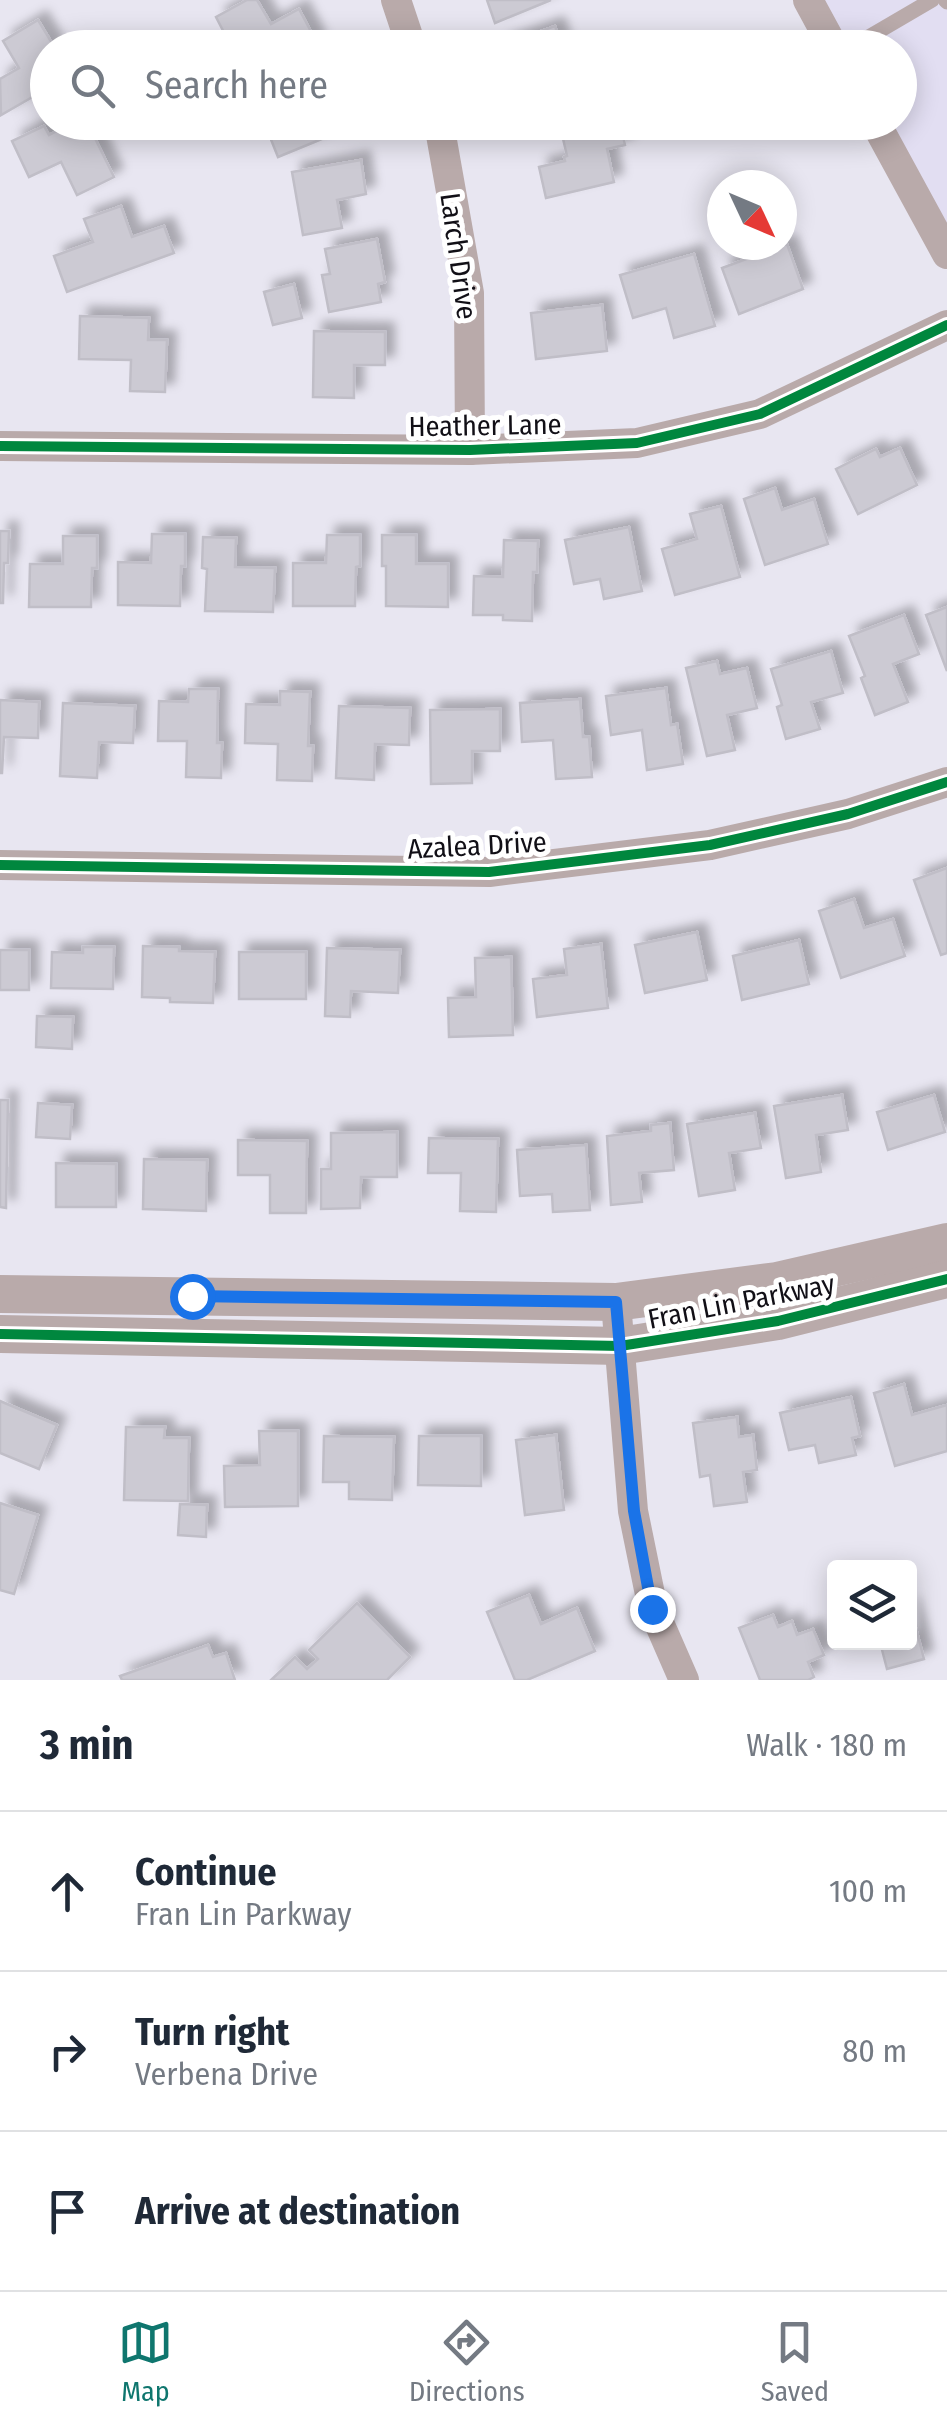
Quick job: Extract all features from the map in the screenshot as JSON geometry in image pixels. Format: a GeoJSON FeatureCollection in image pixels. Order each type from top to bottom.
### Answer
{"type":"FeatureCollection","features":[{"type":"Feature","properties":{"kind":"street"},"geometry":{"type":"LineString","coordinates":[[396,0],[406,30]]}},
{"type":"Feature","properties":{"kind":"street"},"geometry":{"type":"LineString","coordinates":[[808,0],[824,30]]}},
{"type":"Feature","properties":{"kind":"street","name":"Larch Drive"},"geometry":{"type":"LineString","coordinates":[[442,140],[469,294],[470,450]]}},
{"type":"Feature","properties":{"kind":"street"},"geometry":{"type":"LineString","coordinates":[[885,140],[947,254]]}},
{"type":"Feature","properties":{"kind":"street","name":"Heather Lane"},"geometry":{"type":"LineString","coordinates":[[0,446],[470,450],[637,443],[760,414],[947,325]]}},
{"type":"Feature","properties":{"kind":"street","name":"Azalea Drive"},"geometry":{"type":"LineString","coordinates":[[0,865],[489,872],[710,845],[848,814],[947,782]]}},
{"type":"Feature","properties":{"kind":"street","name":"Fran Lin Parkway"},"geometry":{"type":"LineString","coordinates":[[0,1294],[616,1302],[776,1281],[947,1242]]}},
{"type":"Feature","properties":{"kind":"street","name":"Fran Lin Parkway"},"geometry":{"type":"LineString","coordinates":[[0,1334],[620,1346],[778,1321],[947,1278]]}},
{"type":"Feature","properties":{"kind":"street"},"geometry":{"type":"LineString","coordinates":[[616,1302],[634,1511],[652,1609],[684,1680]]}},
{"type":"Feature","properties":{"kind":"lane"},"geometry":{"type":"LineString","coordinates":[[881,30],[932,0]]}},
{"type":"Feature","properties":{"kind":"shaded area"},"geometry":{"type":"Polygon","coordinates":[[[811,0],[947,0],[947,246],[888,140],[917,140],[917,30],[828,30],[811,0]]]}},
{"type":"Feature","properties":{"kind":"building"},"geometry":{"type":"Polygon","coordinates":[[[247,0],[257,0],[271,24],[299,9],[310,30],[223,30],[216,17],[247,0]]]}},
{"type":"Feature","properties":{"kind":"building"},"geometry":{"type":"Polygon","coordinates":[[[487,0],[551,0],[495,23],[487,0]]]}},
{"type":"Feature","properties":{"kind":"building"},"geometry":{"type":"Polygon","coordinates":[[[38,20],[44,30],[30,30],[30,98],[1,115],[0,79],[19,68],[3,41],[38,20]]]}},
{"type":"Feature","properties":{"kind":"building"},"geometry":{"type":"Polygon","coordinates":[[[30,133],[30,140],[96,140],[114,177],[77,195],[61,162],[29,177],[12,141],[30,133]]]}},
{"type":"Feature","properties":{"kind":"building"},"geometry":{"type":"Polygon","coordinates":[[[271,140],[319,140],[278,157],[271,140]]]}},
{"type":"Feature","properties":{"kind":"building"},"geometry":{"type":"Polygon","coordinates":[[[563,140],[624,140],[625,145],[607,149],[614,182],[546,198],[539,167],[565,161],[563,140]]]}},
{"type":"Feature","properties":{"kind":"building"},"geometry":{"type":"Polygon","coordinates":[[[361,160],[366,194],[337,200],[342,228],[303,235],[292,172],[361,160]]]}},
{"type":"Feature","properties":{"kind":"building"},"geometry":{"type":"Polygon","coordinates":[[[121,206],[132,237],[164,226],[174,253],[67,292],[54,256],[93,242],[84,219],[121,206]]]}},
{"type":"Feature","properties":{"kind":"building"},"geometry":{"type":"Polygon","coordinates":[[[377,239],[385,282],[378,284],[381,302],[329,312],[322,275],[330,274],[325,249],[377,239]]]}},
{"type":"Feature","properties":{"kind":"building"},"geometry":{"type":"Polygon","coordinates":[[[694,254],[715,326],[674,338],[666,308],[633,318],[620,275],[694,254]]]}},
{"type":"Feature","properties":{"kind":"building"},"geometry":{"type":"Polygon","coordinates":[[[744,260],[793,260],[803,289],[739,314],[722,268],[744,260]]]}},
{"type":"Feature","properties":{"kind":"building"},"geometry":{"type":"Polygon","coordinates":[[[294,284],[302,318],[273,325],[264,292],[294,284]]]}},
{"type":"Feature","properties":{"kind":"building"},"geometry":{"type":"Polygon","coordinates":[[[602,305],[607,351],[536,359],[531,313],[602,305]]]}},
{"type":"Feature","properties":{"kind":"building"},"geometry":{"type":"Polygon","coordinates":[[[80,316],[149,318],[148,340],[167,340],[165,392],[130,391],[131,360],[79,359],[80,316]]]}},
{"type":"Feature","properties":{"kind":"building"},"geometry":{"type":"Polygon","coordinates":[[[314,331],[385,332],[385,365],[354,365],[354,398],[313,397],[314,331]]]}},
{"type":"Feature","properties":{"kind":"building"},"geometry":{"type":"Polygon","coordinates":[[[900,448],[917,485],[858,514],[836,469],[876,449],[880,457],[900,448]]]}},
{"type":"Feature","properties":{"kind":"building"},"geometry":{"type":"Polygon","coordinates":[[[775,488],[782,510],[814,499],[828,544],[765,565],[744,499],[775,488]]]}},
{"type":"Feature","properties":{"kind":"building"},"geometry":{"type":"Polygon","coordinates":[[[721,506],[740,577],[675,595],[662,549],[697,539],[690,514],[721,506]]]}},
{"type":"Feature","properties":{"kind":"building"},"geometry":{"type":"Polygon","coordinates":[[[629,527],[642,591],[604,599],[600,579],[574,584],[565,540],[629,527]]]}},
{"type":"Feature","properties":{"kind":"building"},"geometry":{"type":"Polygon","coordinates":[[[0,531],[9,531],[3,603],[0,603],[0,531]]]}},
{"type":"Feature","properties":{"kind":"building"},"geometry":{"type":"Polygon","coordinates":[[[152,534],[185,534],[180,606],[118,605],[118,562],[151,563],[152,534]]]}},
{"type":"Feature","properties":{"kind":"building"},"geometry":{"type":"Polygon","coordinates":[[[327,535],[360,535],[355,606],[293,606],[293,563],[326,563],[327,535]]]}},
{"type":"Feature","properties":{"kind":"building"},"geometry":{"type":"Polygon","coordinates":[[[382,535],[416,535],[416,564],[448,564],[448,607],[386,606],[382,535]]]}},
{"type":"Feature","properties":{"kind":"building"},"geometry":{"type":"Polygon","coordinates":[[[63,536],[97,536],[91,607],[29,607],[30,564],[63,564],[63,536]]]}},
{"type":"Feature","properties":{"kind":"building"},"geometry":{"type":"Polygon","coordinates":[[[203,537],[236,538],[235,567],[275,568],[273,612],[205,611],[207,569],[202,568],[203,537]]]}},
{"type":"Feature","properties":{"kind":"building"},"geometry":{"type":"Polygon","coordinates":[[[504,540],[538,541],[532,621],[503,620],[503,615],[473,615],[474,576],[503,577],[504,540]]]}},
{"type":"Feature","properties":{"kind":"building"},"geometry":{"type":"Polygon","coordinates":[[[947,607],[947,671],[926,615],[947,607]]]}},
{"type":"Feature","properties":{"kind":"building"},"geometry":{"type":"Polygon","coordinates":[[[904,615],[919,654],[893,664],[908,702],[875,715],[849,636],[904,615]]]}},
{"type":"Feature","properties":{"kind":"building"},"geometry":{"type":"Polygon","coordinates":[[[831,651],[843,693],[811,702],[820,729],[786,739],[777,707],[782,705],[771,669],[831,651]]]}},
{"type":"Feature","properties":{"kind":"building"},"geometry":{"type":"Polygon","coordinates":[[[717,661],[720,674],[747,668],[757,708],[727,715],[735,750],[707,756],[686,668],[717,661]]]}},
{"type":"Feature","properties":{"kind":"building"},"geometry":{"type":"Polygon","coordinates":[[[666,688],[671,725],[677,724],[683,764],[647,770],[642,730],[611,735],[606,696],[666,688]]]}},
{"type":"Feature","properties":{"kind":"building"},"geometry":{"type":"Polygon","coordinates":[[[189,689],[218,689],[221,778],[186,777],[187,741],[158,741],[159,701],[188,702],[189,689]]]}},
{"type":"Feature","properties":{"kind":"building"},"geometry":{"type":"Polygon","coordinates":[[[280,691],[310,692],[308,746],[313,746],[312,781],[277,780],[278,744],[245,743],[246,704],[280,705],[280,691]]]}},
{"type":"Feature","properties":{"kind":"building"},"geometry":{"type":"Polygon","coordinates":[[[580,699],[583,737],[589,737],[592,777],[556,779],[553,740],[522,742],[520,703],[580,699]]]}},
{"type":"Feature","properties":{"kind":"building"},"geometry":{"type":"Polygon","coordinates":[[[0,700],[39,702],[38,738],[4,737],[2,773],[0,773],[0,700]]]}},
{"type":"Feature","properties":{"kind":"building"},"geometry":{"type":"Polygon","coordinates":[[[63,703],[135,706],[133,743],[99,742],[97,778],[60,776],[63,703]]]}},
{"type":"Feature","properties":{"kind":"building"},"geometry":{"type":"Polygon","coordinates":[[[339,706],[410,708],[409,745],[375,744],[374,780],[336,778],[339,706]]]}},
{"type":"Feature","properties":{"kind":"building"},"geometry":{"type":"Polygon","coordinates":[[[500,709],[500,751],[472,751],[472,783],[431,784],[430,710],[500,709]]]}},
{"type":"Feature","properties":{"kind":"building"},"geometry":{"type":"Polygon","coordinates":[[[947,868],[947,953],[941,955],[914,880],[947,868]]]}},
{"type":"Feature","properties":{"kind":"building"},"geometry":{"type":"Polygon","coordinates":[[[854,899],[864,928],[893,919],[905,956],[841,978],[819,911],[854,899]]]}},
{"type":"Feature","properties":{"kind":"building"},"geometry":{"type":"Polygon","coordinates":[[[697,932],[707,980],[645,993],[635,945],[697,932]]]}},
{"type":"Feature","properties":{"kind":"building"},"geometry":{"type":"Polygon","coordinates":[[[799,940],[809,984],[742,1000],[733,956],[799,940]]]}},
{"type":"Feature","properties":{"kind":"building"},"geometry":{"type":"Polygon","coordinates":[[[601,944],[608,1008],[537,1017],[533,979],[567,975],[564,949],[601,944]]]}},
{"type":"Feature","properties":{"kind":"building"},"geometry":{"type":"Polygon","coordinates":[[[143,946],[215,952],[213,1003],[142,997],[143,946]]]}},
{"type":"Feature","properties":{"kind":"building"},"geometry":{"type":"Polygon","coordinates":[[[83,947],[114,947],[113,989],[51,988],[52,952],[83,953],[83,947]]]}},
{"type":"Feature","properties":{"kind":"building"},"geometry":{"type":"Polygon","coordinates":[[[327,948],[400,950],[398,993],[351,991],[350,1017],[325,1016],[327,948]]]}},
{"type":"Feature","properties":{"kind":"building"},"geometry":{"type":"Polygon","coordinates":[[[0,950],[29,950],[29,990],[0,990],[0,950]]]}},
{"type":"Feature","properties":{"kind":"building"},"geometry":{"type":"Polygon","coordinates":[[[239,952],[306,952],[306,999],[239,999],[239,952]]]}},
{"type":"Feature","properties":{"kind":"building"},"geometry":{"type":"Polygon","coordinates":[[[511,957],[513,1035],[449,1037],[448,998],[476,997],[475,958],[511,957]]]}},
{"type":"Feature","properties":{"kind":"building"},"geometry":{"type":"Polygon","coordinates":[[[37,1016],[73,1017],[72,1049],[36,1047],[37,1016]]]}},
{"type":"Feature","properties":{"kind":"building"},"geometry":{"type":"Polygon","coordinates":[[[842,1095],[848,1130],[816,1135],[821,1172],[786,1178],[774,1106],[842,1095]]]}},
{"type":"Feature","properties":{"kind":"building"},"geometry":{"type":"Polygon","coordinates":[[[934,1095],[945,1132],[888,1150],[877,1112],[934,1095]]]}},
{"type":"Feature","properties":{"kind":"building"},"geometry":{"type":"Polygon","coordinates":[[[0,1100],[8,1100],[6,1208],[0,1207],[0,1100]]]}},
{"type":"Feature","properties":{"kind":"building"},"geometry":{"type":"Polygon","coordinates":[[[38,1103],[72,1105],[70,1139],[36,1137],[38,1103]]]}},
{"type":"Feature","properties":{"kind":"building"},"geometry":{"type":"Polygon","coordinates":[[[755,1113],[761,1148],[729,1153],[735,1190],[699,1196],[687,1124],[755,1113]]]}},
{"type":"Feature","properties":{"kind":"building"},"geometry":{"type":"Polygon","coordinates":[[[670,1123],[674,1170],[639,1173],[642,1202],[611,1205],[607,1136],[651,1131],[651,1125],[670,1123]]]}},
{"type":"Feature","properties":{"kind":"building"},"geometry":{"type":"Polygon","coordinates":[[[397,1132],[397,1177],[361,1177],[360,1208],[321,1209],[321,1169],[331,1169],[331,1133],[397,1132]]]}},
{"type":"Feature","properties":{"kind":"building"},"geometry":{"type":"Polygon","coordinates":[[[429,1138],[498,1139],[496,1212],[460,1211],[461,1173],[428,1173],[429,1138]]]}},
{"type":"Feature","properties":{"kind":"building"},"geometry":{"type":"Polygon","coordinates":[[[238,1140],[307,1141],[306,1213],[270,1213],[270,1175],[238,1175],[238,1140]]]}},
{"type":"Feature","properties":{"kind":"building"},"geometry":{"type":"Polygon","coordinates":[[[586,1145],[590,1210],[553,1212],[552,1194],[520,1196],[517,1150],[586,1145]]]}},
{"type":"Feature","properties":{"kind":"building"},"geometry":{"type":"Polygon","coordinates":[[[144,1159],[207,1160],[206,1211],[143,1209],[144,1159]]]}},
{"type":"Feature","properties":{"kind":"building"},"geometry":{"type":"Polygon","coordinates":[[[56,1163],[116,1164],[116,1207],[56,1207],[56,1163]]]}},
{"type":"Feature","properties":{"kind":"building"},"geometry":{"type":"Polygon","coordinates":[[[904,1384],[912,1415],[947,1405],[947,1451],[895,1466],[874,1393],[904,1384]]]}},
{"type":"Feature","properties":{"kind":"building"},"geometry":{"type":"Polygon","coordinates":[[[851,1397],[860,1436],[852,1438],[856,1455],[819,1463],[815,1445],[789,1450],[780,1413],[851,1397]]]}},
{"type":"Feature","properties":{"kind":"building"},"geometry":{"type":"Polygon","coordinates":[[[0,1401],[57,1425],[39,1469],[0,1453],[0,1401]]]}},
{"type":"Feature","properties":{"kind":"building"},"geometry":{"type":"Polygon","coordinates":[[[737,1417],[739,1437],[753,1435],[757,1470],[743,1472],[747,1502],[714,1506],[710,1475],[700,1477],[693,1423],[737,1417]]]}},
{"type":"Feature","properties":{"kind":"building"},"geometry":{"type":"Polygon","coordinates":[[[126,1427],[165,1427],[164,1438],[189,1438],[188,1501],[124,1500],[126,1427]]]}},
{"type":"Feature","properties":{"kind":"building"},"geometry":{"type":"Polygon","coordinates":[[[259,1431],[298,1431],[298,1506],[225,1507],[224,1466],[260,1465],[259,1431]]]}},
{"type":"Feature","properties":{"kind":"building"},"geometry":{"type":"Polygon","coordinates":[[[556,1435],[564,1510],[525,1515],[516,1440],[556,1435]]]}},
{"type":"Feature","properties":{"kind":"building"},"geometry":{"type":"Polygon","coordinates":[[[324,1436],[394,1437],[392,1500],[349,1499],[349,1482],[323,1482],[324,1436]]]}},
{"type":"Feature","properties":{"kind":"building"},"geometry":{"type":"Polygon","coordinates":[[[419,1436],[481,1436],[481,1486],[418,1485],[419,1436]]]}},
{"type":"Feature","properties":{"kind":"building"},"geometry":{"type":"Polygon","coordinates":[[[0,1503],[38,1515],[14,1594],[0,1590],[0,1503]]]}},
{"type":"Feature","properties":{"kind":"building"},"geometry":{"type":"Polygon","coordinates":[[[180,1504],[207,1505],[206,1537],[178,1535],[180,1504]]]}},
{"type":"Feature","properties":{"kind":"building"},"geometry":{"type":"Polygon","coordinates":[[[529,1595],[541,1624],[577,1608],[595,1651],[527,1680],[515,1680],[487,1612],[529,1595]]]}},
{"type":"Feature","properties":{"kind":"building"},"geometry":{"type":"Polygon","coordinates":[[[357,1603],[410,1657],[387,1680],[271,1680],[295,1657],[307,1669],[318,1659],[309,1650],[357,1603]]]}},
{"type":"Feature","properties":{"kind":"building"},"geometry":{"type":"Polygon","coordinates":[[[773,1615],[778,1627],[792,1621],[797,1635],[813,1629],[824,1655],[808,1662],[814,1677],[760,1680],[739,1628],[773,1615]]]}},
{"type":"Feature","properties":{"kind":"building"},"geometry":{"type":"Polygon","coordinates":[[[917,1632],[924,1659],[887,1669],[882,1650],[917,1650],[917,1632]]]}},
{"type":"Feature","properties":{"kind":"building"},"geometry":{"type":"Polygon","coordinates":[[[208,1645],[213,1657],[226,1653],[235,1680],[122,1680],[120,1676],[208,1645]]]}},
{"type":"Feature","properties":{"kind":"cycle path"},"geometry":{"type":"LineString","coordinates":[[0,446],[470,450],[637,443],[760,414],[947,325]]}},
{"type":"Feature","properties":{"kind":"cycle path"},"geometry":{"type":"LineString","coordinates":[[0,865],[489,872],[710,845],[848,814],[947,782]]}},
{"type":"Feature","properties":{"kind":"cycle path"},"geometry":{"type":"LineString","coordinates":[[0,1334],[620,1346],[778,1321],[947,1279]]}},
{"type":"Feature","properties":{"kind":"route"},"geometry":{"type":"LineString","coordinates":[[192,1296],[616,1302],[634,1511],[652,1609]]}}]}
